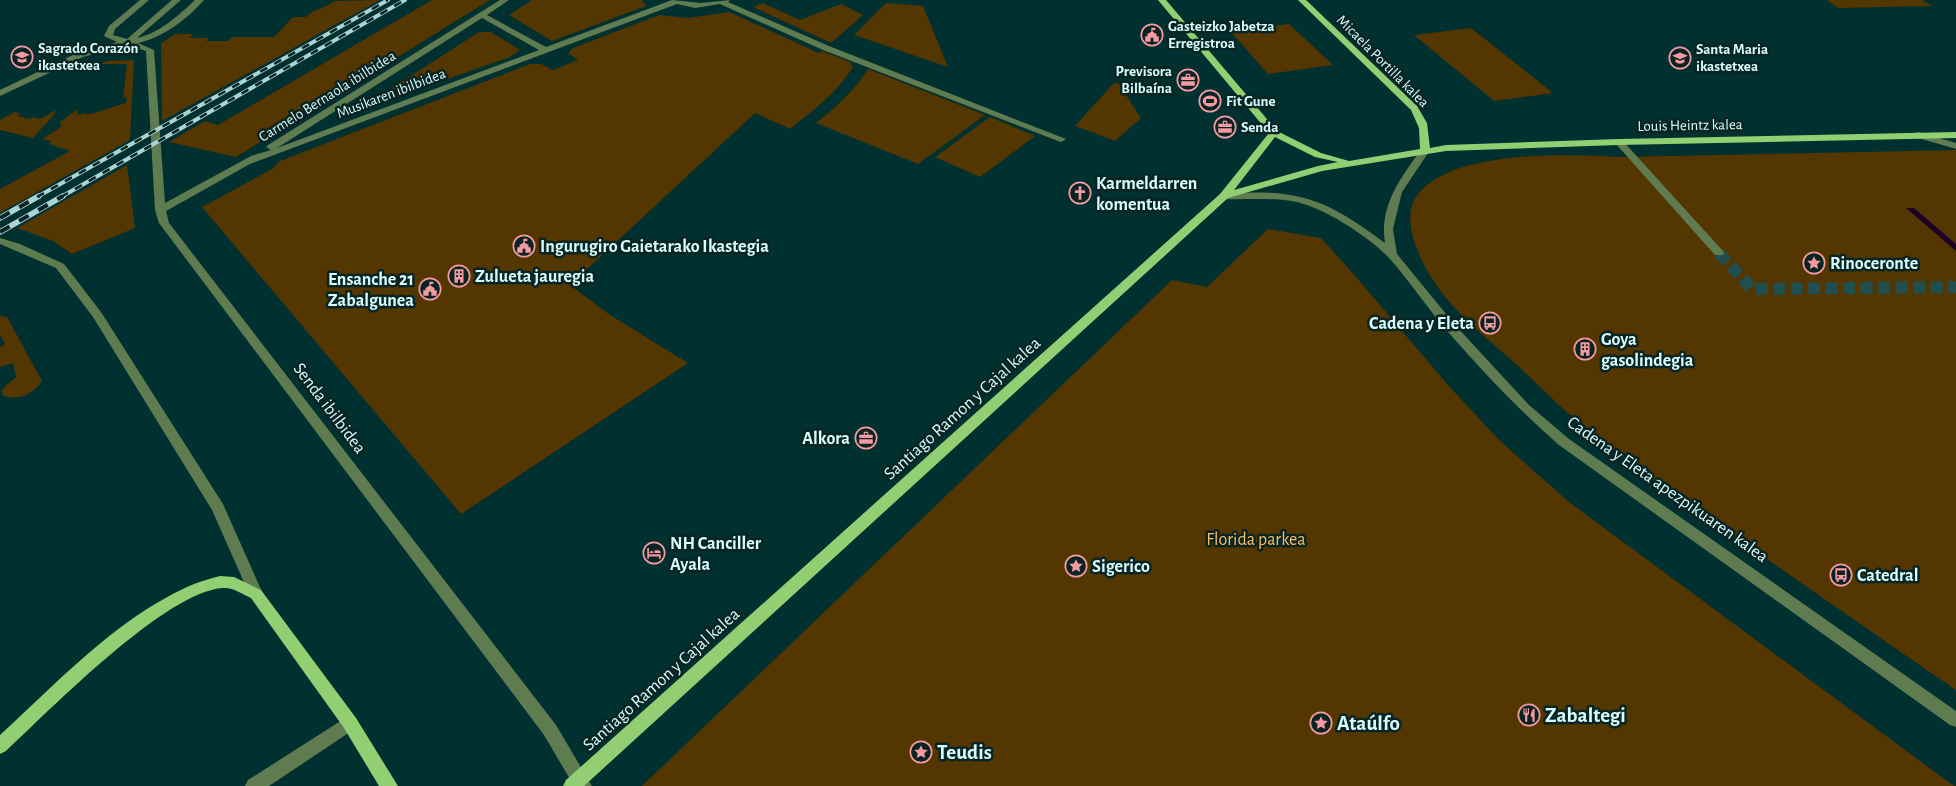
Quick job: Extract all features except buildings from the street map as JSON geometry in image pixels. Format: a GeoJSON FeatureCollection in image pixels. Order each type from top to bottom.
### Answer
{"type":"FeatureCollection","features":[{"type":"Feature","properties":{"kind":"main road"},"geometry":{"type":"LineString","coordinates":[[1162,0],[1274,133],[1318,155],[1350,163]]}},
{"type":"Feature","properties":{"kind":"main road","name":"Micaela Portilla kalea"},"geometry":{"type":"LineString","coordinates":[[1302,0],[1414,108],[1422,119],[1425,132],[1425,150]]}},
{"type":"Feature","properties":{"kind":"main road"},"geometry":{"type":"LineString","coordinates":[[1224,196],[1274,133]]}},
{"type":"Feature","properties":{"kind":"main road","name":"Louis Heintz kalea"},"geometry":{"type":"LineString","coordinates":[[1425,150],[1492,145],[1956,135]]}},
{"type":"Feature","properties":{"kind":"main road","name":"Santiago Ramon y Cajal kalea"},"geometry":{"type":"LineString","coordinates":[[578,784],[1224,196],[1321,168],[1425,150]]}},
{"type":"Feature","properties":{"kind":"main road"},"geometry":{"type":"LineString","coordinates":[[0,746],[134,628],[172,602],[221,582],[237,584],[256,594],[350,722],[389,786]]}},
{"type":"Feature","properties":{"kind":"street"},"geometry":{"type":"LineString","coordinates":[[145,0],[112,28],[108,36],[118,41],[128,42],[177,0]]}},
{"type":"Feature","properties":{"kind":"street"},"geometry":{"type":"LineString","coordinates":[[0,94],[80,55],[165,30],[200,0]]}},
{"type":"Feature","properties":{"kind":"street","name":"Carmelo Bernaola ibilbidea"},"geometry":{"type":"LineString","coordinates":[[160,210],[247,162],[505,0]]}},
{"type":"Feature","properties":{"kind":"street"},"geometry":{"type":"LineString","coordinates":[[677,0],[700,6],[723,1],[826,48],[1061,139]]}},
{"type":"Feature","properties":{"kind":"street","name":"Musikaren ibilbidea"},"geometry":{"type":"LineString","coordinates":[[247,162],[677,0]]}},
{"type":"Feature","properties":{"kind":"street"},"geometry":{"type":"LineString","coordinates":[[482,15],[545,50]]}},
{"type":"Feature","properties":{"kind":"street","name":"Senda ibilbidea"},"geometry":{"type":"LineString","coordinates":[[128,42],[150,50],[160,210],[164,223],[550,730],[578,784]]}},
{"type":"Feature","properties":{"kind":"street"},"geometry":{"type":"LineString","coordinates":[[1918,136],[1956,146]]}},
{"type":"Feature","properties":{"kind":"street"},"geometry":{"type":"LineString","coordinates":[[1619,142],[1719,253]]}},
{"type":"Feature","properties":{"kind":"street","name":"Cadena y Eleta apezpikuaren kalea"},"geometry":{"type":"LineString","coordinates":[[1392,254],[1388,229],[1390,211],[1397,192],[1425,150]]}},
{"type":"Feature","properties":{"kind":"street","name":"Cadena y Eleta apezpikuaren kalea"},"geometry":{"type":"LineString","coordinates":[[1224,196],[1302,200],[1322,207],[1351,223],[1392,254],[1451,328],[1525,408],[1564,442],[1956,720]]}},
{"type":"Feature","properties":{"kind":"street"},"geometry":{"type":"LineString","coordinates":[[0,241],[16,246],[60,266],[97,315],[218,508],[256,594]]}},
{"type":"Feature","properties":{"kind":"street"},"geometry":{"type":"LineString","coordinates":[[254,786],[350,722]]}},
{"type":"Feature","properties":{"kind":"green space"},"geometry":{"type":"Polygon","coordinates":[[[380,0],[162,121],[161,43],[175,34],[193,34],[190,38],[209,38],[206,41],[228,41],[232,37],[274,37],[293,17],[306,17],[334,1],[380,0]]]}},
{"type":"Feature","properties":{"kind":"green space"},"geometry":{"type":"Polygon","coordinates":[[[432,0],[490,0],[236,157],[169,142],[205,121],[218,125],[432,0]]]}},
{"type":"Feature","properties":{"kind":"green space"},"geometry":{"type":"Polygon","coordinates":[[[532,0],[642,0],[646,6],[552,41],[509,15],[532,0]]]}},
{"type":"Feature","properties":{"kind":"green space"},"geometry":{"type":"Polygon","coordinates":[[[1827,0],[1922,0],[1932,6],[1838,8],[1827,0]]]}},
{"type":"Feature","properties":{"kind":"green space"},"geometry":{"type":"Polygon","coordinates":[[[763,3],[800,20],[841,4],[863,15],[831,43],[753,7],[763,3]]]}},
{"type":"Feature","properties":{"kind":"green space"},"geometry":{"type":"Polygon","coordinates":[[[886,3],[923,6],[948,67],[854,35],[886,3]]]}},
{"type":"Feature","properties":{"kind":"green space"},"geometry":{"type":"Polygon","coordinates":[[[729,12],[819,53],[822,51],[850,62],[853,67],[832,93],[790,129],[755,113],[570,285],[610,315],[688,363],[461,514],[202,207],[272,169],[280,161],[530,64],[541,64],[553,70],[578,60],[568,53],[573,48],[659,15],[688,18],[729,12]]]}},
{"type":"Feature","properties":{"kind":"green space"},"geometry":{"type":"Polygon","coordinates":[[[1289,24],[1333,65],[1268,74],[1230,31],[1289,24]]]}},
{"type":"Feature","properties":{"kind":"green space"},"geometry":{"type":"Polygon","coordinates":[[[1471,28],[1553,93],[1494,101],[1414,35],[1471,28]]]}},
{"type":"Feature","properties":{"kind":"green space"},"geometry":{"type":"Polygon","coordinates":[[[479,32],[491,32],[520,50],[510,57],[386,101],[378,97],[479,32]]]}},
{"type":"Feature","properties":{"kind":"green space"},"geometry":{"type":"Polygon","coordinates":[[[134,60],[130,140],[0,213],[0,189],[70,151],[49,144],[51,141],[42,139],[61,127],[60,122],[78,109],[77,115],[87,113],[87,115],[126,103],[127,97],[123,98],[127,64],[101,64],[107,61],[134,60]]]}},
{"type":"Feature","properties":{"kind":"green space"},"geometry":{"type":"Polygon","coordinates":[[[868,69],[985,115],[918,164],[816,123],[844,98],[868,69]]]}},
{"type":"Feature","properties":{"kind":"green space"},"geometry":{"type":"Polygon","coordinates":[[[1114,83],[1118,83],[1141,118],[1115,141],[1075,126],[1114,83]]]}},
{"type":"Feature","properties":{"kind":"green space"},"geometry":{"type":"Polygon","coordinates":[[[56,110],[54,115],[33,138],[0,130],[0,120],[15,112],[21,114],[17,116],[40,119],[56,110]]]}},
{"type":"Feature","properties":{"kind":"green space"},"geometry":{"type":"Polygon","coordinates":[[[990,117],[1035,136],[980,177],[935,157],[990,117]]]}},
{"type":"Feature","properties":{"kind":"green space"},"geometry":{"type":"Polygon","coordinates":[[[1956,150],[1956,690],[1667,490],[1593,434],[1474,327],[1443,295],[1424,264],[1414,242],[1411,229],[1410,218],[1416,197],[1432,181],[1454,170],[1481,162],[1511,158],[1571,155],[1620,157],[1956,150]]]}},
{"type":"Feature","properties":{"kind":"green space"},"geometry":{"type":"Polygon","coordinates":[[[127,165],[135,228],[72,254],[53,241],[17,228],[127,165]]]}},
{"type":"Feature","properties":{"kind":"green space","name":"Florida parkea"},"geometry":{"type":"Polygon","coordinates":[[[1268,229],[1321,238],[1447,384],[1499,440],[1569,502],[1954,786],[642,786],[1172,280],[1207,287],[1268,229]]]}},
{"type":"Feature","properties":{"kind":"green space"},"geometry":{"type":"Polygon","coordinates":[[[0,316],[7,317],[42,381],[35,390],[20,397],[3,396],[1,390],[16,377],[13,363],[0,367],[0,347],[5,344],[0,335],[0,316]]]}},
{"type":"Feature","properties":{"kind":"shaded area"},"geometry":{"type":"Polygon","coordinates":[[[1906,208],[1914,208],[1956,244],[1956,251],[1906,208]]]}},
{"type":"Feature","properties":{"kind":"tunnel"},"geometry":{"type":"LineString","coordinates":[[1719,253],[1752,289],[1956,287]]}},
{"type":"Feature","properties":{"kind":"railway"},"geometry":{"type":"LineString","coordinates":[[37,197],[388,0]]}},
{"type":"Feature","properties":{"kind":"railway"},"geometry":{"type":"LineString","coordinates":[[61,197],[405,0]]}},
{"type":"Feature","properties":{"kind":"railway"},"geometry":{"type":"LineString","coordinates":[[0,218],[39,196]]}},
{"type":"Feature","properties":{"kind":"railway"},"geometry":{"type":"LineString","coordinates":[[0,232],[63,196]]}},
{"type":"Feature","properties":{"kind":"place","name":"Gasteizko Jabetza Erregistroa"},"geometry":{"type":"Point","coordinates":[1152,35]}},
{"type":"Feature","properties":{"kind":"place","name":"Sagrado Corazón ikastetxea"},"geometry":{"type":"Point","coordinates":[22,57]}},
{"type":"Feature","properties":{"kind":"place","name":"Santa Maria ikastetxea"},"geometry":{"type":"Point","coordinates":[1680,58]}},
{"type":"Feature","properties":{"kind":"place","name":"Previsora Bilbaína"},"geometry":{"type":"Point","coordinates":[1188,80]}},
{"type":"Feature","properties":{"kind":"place","name":"Fit Gune"},"geometry":{"type":"Point","coordinates":[1210,101]}},
{"type":"Feature","properties":{"kind":"place","name":"Senda"},"geometry":{"type":"Point","coordinates":[1225,127]}},
{"type":"Feature","properties":{"kind":"place","name":"Karmeldarren komentua"},"geometry":{"type":"Point","coordinates":[1080,193]}},
{"type":"Feature","properties":{"kind":"place","name":"Ingurugiro Gaietarako Ikastegia"},"geometry":{"type":"Point","coordinates":[524,246]}},
{"type":"Feature","properties":{"kind":"place","name":"Rinoceronte"},"geometry":{"type":"Point","coordinates":[1814,263]}},
{"type":"Feature","properties":{"kind":"place","name":"Zulueta jauregia"},"geometry":{"type":"Point","coordinates":[459,276]}},
{"type":"Feature","properties":{"kind":"place","name":"Ensanche 21 Zabalgunea"},"geometry":{"type":"Point","coordinates":[430,289]}},
{"type":"Feature","properties":{"kind":"place","name":"Cadena y Eleta"},"geometry":{"type":"Point","coordinates":[1490,323]}},
{"type":"Feature","properties":{"kind":"place","name":"Goya gasolindegia"},"geometry":{"type":"Point","coordinates":[1585,349]}},
{"type":"Feature","properties":{"kind":"place","name":"Alkora"},"geometry":{"type":"Point","coordinates":[866,438]}},
{"type":"Feature","properties":{"kind":"place","name":"NH Canciller Ayala"},"geometry":{"type":"Point","coordinates":[654,553]}},
{"type":"Feature","properties":{"kind":"place","name":"Sigerico"},"geometry":{"type":"Point","coordinates":[1076,566]}},
{"type":"Feature","properties":{"kind":"place","name":"Catedral"},"geometry":{"type":"Point","coordinates":[1841,575]}},
{"type":"Feature","properties":{"kind":"place","name":"Zabaltegi"},"geometry":{"type":"Point","coordinates":[1529,715]}},
{"type":"Feature","properties":{"kind":"place","name":"Ataúlfo"},"geometry":{"type":"Point","coordinates":[1321,723]}},
{"type":"Feature","properties":{"kind":"place","name":"Teudis"},"geometry":{"type":"Point","coordinates":[921,752]}}]}
